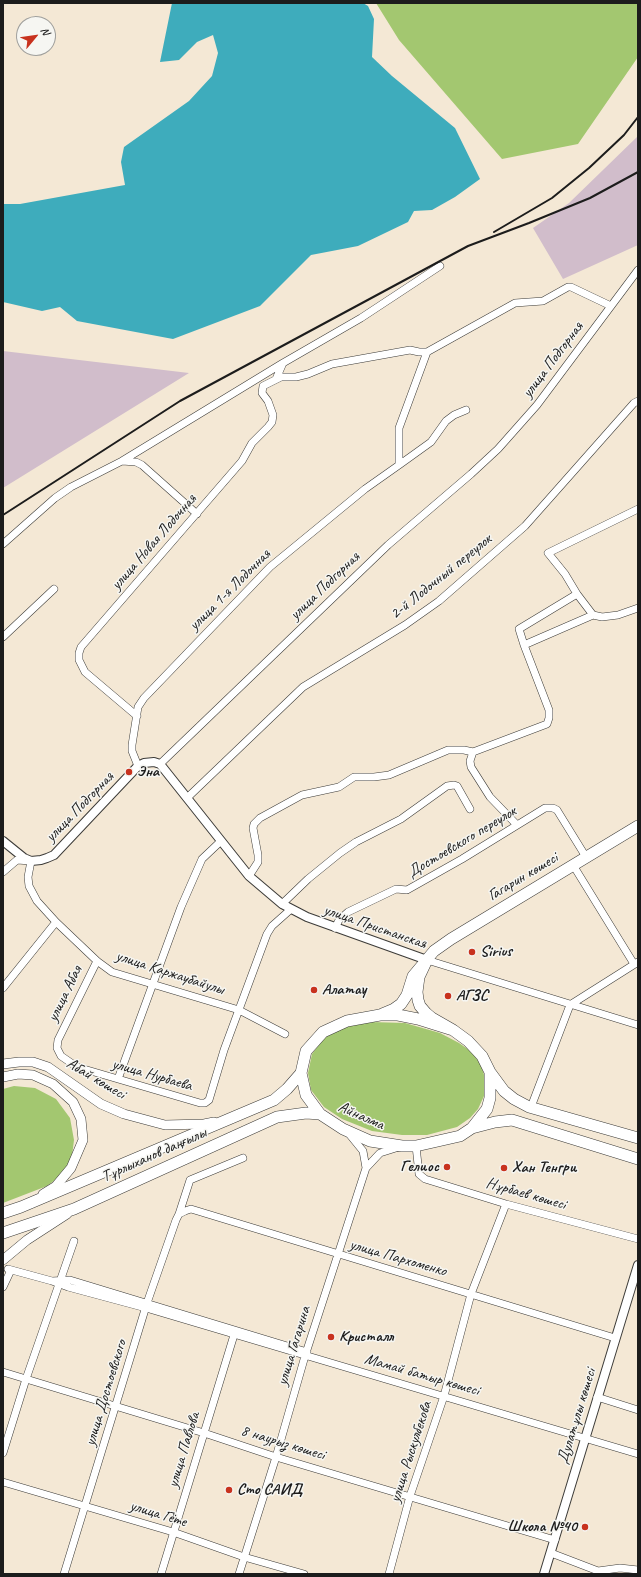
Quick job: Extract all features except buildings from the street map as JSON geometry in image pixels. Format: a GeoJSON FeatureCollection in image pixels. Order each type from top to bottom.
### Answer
{"type":"FeatureCollection","features":[{"type":"Feature","properties":{"kind":"highway","name":"Гагарин көшесі"},"geometry":{"type":"LineString","coordinates":[[427,960],[434,951],[451,939],[638,826]]}},
{"type":"Feature","properties":{"kind":"highway"},"geometry":{"type":"LineString","coordinates":[[380,1015],[401,1004],[407,995],[414,976],[427,960]]}},
{"type":"Feature","properties":{"kind":"highway"},"geometry":{"type":"LineString","coordinates":[[427,960],[419,977],[417,992],[418,1000],[426,1013],[453,1030]]}},
{"type":"Feature","properties":{"kind":"highway","name":"Айналма"},"geometry":{"type":"LineString","coordinates":[[380,1015],[398,1015],[418,1019],[453,1030],[468,1041],[482,1056],[490,1072],[490,1098],[487,1109],[472,1128],[460,1136],[416,1146],[402,1146],[370,1141],[343,1129],[320,1114],[306,1095],[301,1073],[306,1051],[323,1032],[348,1021],[380,1015]]}},
{"type":"Feature","properties":{"kind":"highway"},"geometry":{"type":"LineString","coordinates":[[490,1072],[504,1091],[514,1099],[531,1107],[638,1138]]}},
{"type":"Feature","properties":{"kind":"highway","name":"Тұрлыханов даңғылы"},"geometry":{"type":"LineString","coordinates":[[3,1213],[21,1207],[244,1114],[274,1100],[287,1090],[301,1073]]}},
{"type":"Feature","properties":{"kind":"highway","name":"Тұрлыханов даңғылы"},"geometry":{"type":"LineString","coordinates":[[3,1233],[74,1209],[278,1117],[306,1113],[320,1114]]}},
{"type":"Feature","properties":{"kind":"highway"},"geometry":{"type":"LineString","coordinates":[[472,1128],[495,1122],[512,1120],[638,1159]]}},
{"type":"Feature","properties":{"kind":"main road","name":"Абай көшесі"},"geometry":{"type":"LineString","coordinates":[[3,1064],[33,1062],[48,1068],[102,1104],[124,1114],[165,1125],[204,1124],[244,1114]]}},
{"type":"Feature","properties":{"kind":"main road","name":"Абай көшесі"},"geometry":{"type":"LineString","coordinates":[[3,1077],[18,1074],[34,1076],[53,1084],[73,1102],[80,1119],[83,1140],[71,1168],[56,1186],[21,1207]]}},
{"type":"Feature","properties":{"kind":"main road"},"geometry":{"type":"LineString","coordinates":[[3,1260],[28,1240],[74,1209]]}},
{"type":"Feature","properties":{"kind":"street"},"geometry":{"type":"LineString","coordinates":[[3,544],[54,498],[71,487],[122,461],[283,362],[361,318],[440,266]]}},
{"type":"Feature","properties":{"kind":"street","name":"улица Подгорная"},"geometry":{"type":"LineString","coordinates":[[160,764],[388,545],[498,449],[536,405],[638,270]]}},
{"type":"Feature","properties":{"kind":"street"},"geometry":{"type":"LineString","coordinates":[[276,379],[281,377],[296,377],[332,364],[410,350],[427,352],[515,303],[543,301],[568,287],[571,287],[611,306]]}},
{"type":"Feature","properties":{"kind":"street"},"geometry":{"type":"LineString","coordinates":[[399,465],[399,428],[427,352]]}},
{"type":"Feature","properties":{"kind":"street"},"geometry":{"type":"LineString","coordinates":[[276,379],[283,362]]}},
{"type":"Feature","properties":{"kind":"street","name":"улица Новая Лодочная"},"geometry":{"type":"LineString","coordinates":[[137,716],[85,672],[81,666],[79,653],[81,648],[242,461],[256,438],[272,422],[273,415],[271,408],[262,394],[262,388],[276,379]]}},
{"type":"Feature","properties":{"kind":"street","name":"2-й Лодочный переулок"},"geometry":{"type":"LineString","coordinates":[[187,798],[303,687],[405,625],[439,601],[525,526],[634,403],[638,401]]}},
{"type":"Feature","properties":{"kind":"street","name":"улица 1-я Лодочная"},"geometry":{"type":"LineString","coordinates":[[138,766],[132,752],[138,708],[144,698],[270,567],[366,489],[431,442],[446,421],[454,415],[466,410]]}},
{"type":"Feature","properties":{"kind":"street"},"geometry":{"type":"LineString","coordinates":[[122,461],[136,462],[142,465],[197,514]]}},
{"type":"Feature","properties":{"kind":"street"},"geometry":{"type":"LineString","coordinates":[[593,615],[577,594],[565,574],[548,554],[638,509]]}},
{"type":"Feature","properties":{"kind":"street"},"geometry":{"type":"LineString","coordinates":[[3,637],[54,589]]}},
{"type":"Feature","properties":{"kind":"street"},"geometry":{"type":"LineString","coordinates":[[249,876],[258,862],[253,828],[254,824],[260,818],[302,795],[339,787],[354,777],[389,775],[448,750],[464,750],[472,752],[547,724],[549,710],[519,629],[577,594]]}},
{"type":"Feature","properties":{"kind":"street"},"geometry":{"type":"LineString","coordinates":[[524,645],[593,615],[602,617],[618,615],[638,608]]}},
{"type":"Feature","properties":{"kind":"street"},"geometry":{"type":"LineString","coordinates":[[472,752],[470,761],[471,767],[490,797],[517,825]]}},
{"type":"Feature","properties":{"kind":"street"},"geometry":{"type":"LineString","coordinates":[[138,766],[149,761],[160,764]]}},
{"type":"Feature","properties":{"kind":"street","name":"улица Пристанская"},"geometry":{"type":"LineString","coordinates":[[160,764],[249,876],[290,910],[335,928],[427,960],[638,1025]]}},
{"type":"Feature","properties":{"kind":"street","name":"улица Подгорная"},"geometry":{"type":"LineString","coordinates":[[31,861],[41,860],[54,855],[138,766]]}},
{"type":"Feature","properties":{"kind":"street"},"geometry":{"type":"LineString","coordinates":[[282,904],[308,879],[356,842],[401,819],[447,786],[457,786],[470,809]]}},
{"type":"Feature","properties":{"kind":"street","name":"Достоевского переулок"},"geometry":{"type":"LineString","coordinates":[[335,928],[339,920],[348,912],[396,890],[407,890],[462,859],[545,808],[553,808],[556,810],[586,857]]}},
{"type":"Feature","properties":{"kind":"street"},"geometry":{"type":"LineString","coordinates":[[3,841],[24,858],[31,861]]}},
{"type":"Feature","properties":{"kind":"street"},"geometry":{"type":"LineString","coordinates":[[118,1079],[181,907],[202,859],[221,841]]}},
{"type":"Feature","properties":{"kind":"street"},"geometry":{"type":"LineString","coordinates":[[3,872],[17,860],[31,861]]}},
{"type":"Feature","properties":{"kind":"street","name":"улица Каржаубайулы"},"geometry":{"type":"LineString","coordinates":[[31,861],[28,877],[29,886],[32,893],[46,912],[56,922],[112,972],[239,1010],[285,1034]]}},
{"type":"Feature","properties":{"kind":"street"},"geometry":{"type":"LineString","coordinates":[[531,1107],[570,1005],[636,963],[573,865]]}},
{"type":"Feature","properties":{"kind":"street"},"geometry":{"type":"LineString","coordinates":[[239,1010],[267,934],[272,926],[290,910]]}},
{"type":"Feature","properties":{"kind":"street"},"geometry":{"type":"LineString","coordinates":[[3,988],[56,922]]}},
{"type":"Feature","properties":{"kind":"street","name":"улица Абая"},"geometry":{"type":"LineString","coordinates":[[58,1040],[98,961]]}},
{"type":"Feature","properties":{"kind":"street","name":"улица Нурбаева"},"geometry":{"type":"LineString","coordinates":[[58,1040],[57,1048],[61,1056],[77,1067],[200,1103],[205,1103],[209,1100],[239,1010]]}},
{"type":"Feature","properties":{"kind":"street"},"geometry":{"type":"LineString","coordinates":[[343,1129],[354,1139],[363,1151],[366,1168]]}},
{"type":"Feature","properties":{"kind":"street","name":"улица Гагарина"},"geometry":{"type":"LineString","coordinates":[[238,1574],[276,1457],[306,1354],[366,1168],[380,1153],[402,1146]]}},
{"type":"Feature","properties":{"kind":"street","name":"Нұрбаев көшесі"},"geometry":{"type":"LineString","coordinates":[[416,1146],[419,1174],[425,1179],[506,1204],[638,1239]]}},
{"type":"Feature","properties":{"kind":"street","name":"улица Достоевского"},"geometry":{"type":"LineString","coordinates":[[64,1574],[147,1306],[190,1180],[243,1158]]}},
{"type":"Feature","properties":{"kind":"street","name":"улица Рыскулбекова"},"geometry":{"type":"LineString","coordinates":[[389,1574],[410,1496],[444,1396],[471,1294],[506,1204]]}},
{"type":"Feature","properties":{"kind":"street","name":"улица Пархоменко"},"geometry":{"type":"LineString","coordinates":[[177,1217],[191,1209],[338,1255],[615,1338]]}},
{"type":"Feature","properties":{"kind":"street"},"geometry":{"type":"LineString","coordinates":[[3,1453],[26,1379],[74,1241]]}},
{"type":"Feature","properties":{"kind":"street","name":"Дулатұлы көшесі"},"geometry":{"type":"LineString","coordinates":[[544,1574],[638,1266]]}},
{"type":"Feature","properties":{"kind":"street","name":"Мамай батыр көшесі"},"geometry":{"type":"LineString","coordinates":[[3,1287],[9,1270],[61,1282],[147,1306],[638,1454]]}},
{"type":"Feature","properties":{"kind":"street","name":"Мамай батыр көшесі"},"geometry":{"type":"LineString","coordinates":[[147,1306],[234,1335],[306,1354]]}},
{"type":"Feature","properties":{"kind":"street","name":"улица Павлова"},"geometry":{"type":"LineString","coordinates":[[161,1574],[234,1335]]}},
{"type":"Feature","properties":{"kind":"street","name":"8 наурыз көшесі"},"geometry":{"type":"LineString","coordinates":[[3,1372],[204,1433],[276,1457],[555,1540]]}},
{"type":"Feature","properties":{"kind":"street"},"geometry":{"type":"LineString","coordinates":[[597,1397],[638,1410]]}},
{"type":"Feature","properties":{"kind":"street","name":"улица Гёте"},"geometry":{"type":"LineString","coordinates":[[3,1482],[173,1532],[244,1557],[304,1574]]}},
{"type":"Feature","properties":{"kind":"street"},"geometry":{"type":"LineString","coordinates":[[551,1553],[598,1571],[620,1568],[638,1570]]}},
{"type":"Feature","properties":{"kind":"shaded area"},"geometry":{"type":"Polygon","coordinates":[[[638,136],[638,245],[563,279],[533,228],[569,203],[638,136]]]}},
{"type":"Feature","properties":{"kind":"shaded area"},"geometry":{"type":"Polygon","coordinates":[[[3,351],[189,373],[3,488],[3,351]]]}},
{"type":"Feature","properties":{"kind":"green space"},"geometry":{"type":"Polygon","coordinates":[[[376,3],[638,3],[638,57],[578,144],[502,159],[399,40],[376,3]]]}},
{"type":"Feature","properties":{"kind":"green space"},"geometry":{"type":"Polygon","coordinates":[[[370,1022],[405,1023],[440,1033],[472,1052],[481,1065],[485,1078],[484,1096],[478,1109],[470,1118],[457,1127],[427,1135],[402,1135],[372,1131],[342,1119],[324,1107],[311,1090],[308,1073],[312,1054],[325,1037],[346,1027],[370,1022]]]}},
{"type":"Feature","properties":{"kind":"green space"},"geometry":{"type":"Polygon","coordinates":[[[14,1086],[35,1088],[56,1099],[70,1118],[74,1140],[72,1156],[63,1174],[47,1186],[3,1203],[3,1089],[14,1086]]]}},
{"type":"Feature","properties":{"kind":"water"},"geometry":{"type":"Polygon","coordinates":[[[172,3],[363,3],[368,6],[374,19],[372,57],[392,76],[455,128],[480,179],[455,197],[432,210],[414,211],[408,222],[358,246],[311,255],[260,306],[173,339],[77,321],[60,307],[42,311],[3,302],[3,204],[20,204],[125,185],[121,162],[124,147],[189,101],[212,76],[218,53],[213,35],[197,42],[179,60],[160,62],[172,3]]]}},
{"type":"Feature","properties":{"kind":"railway"},"geometry":{"type":"LineString","coordinates":[[494,232],[552,198],[589,168],[624,135],[638,117]]}},
{"type":"Feature","properties":{"kind":"railway"},"geometry":{"type":"LineString","coordinates":[[3,515],[180,401],[468,246],[590,198],[638,172]]}},
{"type":"Feature","properties":{"kind":"place","name":"Эна"},"geometry":{"type":"Point","coordinates":[129,772]}},
{"type":"Feature","properties":{"kind":"place","name":"Sirius"},"geometry":{"type":"Point","coordinates":[472,952]}},
{"type":"Feature","properties":{"kind":"place","name":"Алатау"},"geometry":{"type":"Point","coordinates":[314,990]}},
{"type":"Feature","properties":{"kind":"place","name":"АГЗС"},"geometry":{"type":"Point","coordinates":[448,996]}},
{"type":"Feature","properties":{"kind":"place","name":"Гелиос"},"geometry":{"type":"Point","coordinates":[447,1167]}},
{"type":"Feature","properties":{"kind":"place","name":"Хан Тенгри"},"geometry":{"type":"Point","coordinates":[504,1168]}},
{"type":"Feature","properties":{"kind":"place","name":"Кристалл"},"geometry":{"type":"Point","coordinates":[331,1337]}},
{"type":"Feature","properties":{"kind":"place","name":"Сто САИД"},"geometry":{"type":"Point","coordinates":[229,1490]}},
{"type":"Feature","properties":{"kind":"place","name":"Школа №40"},"geometry":{"type":"Point","coordinates":[585,1527]}}]}
